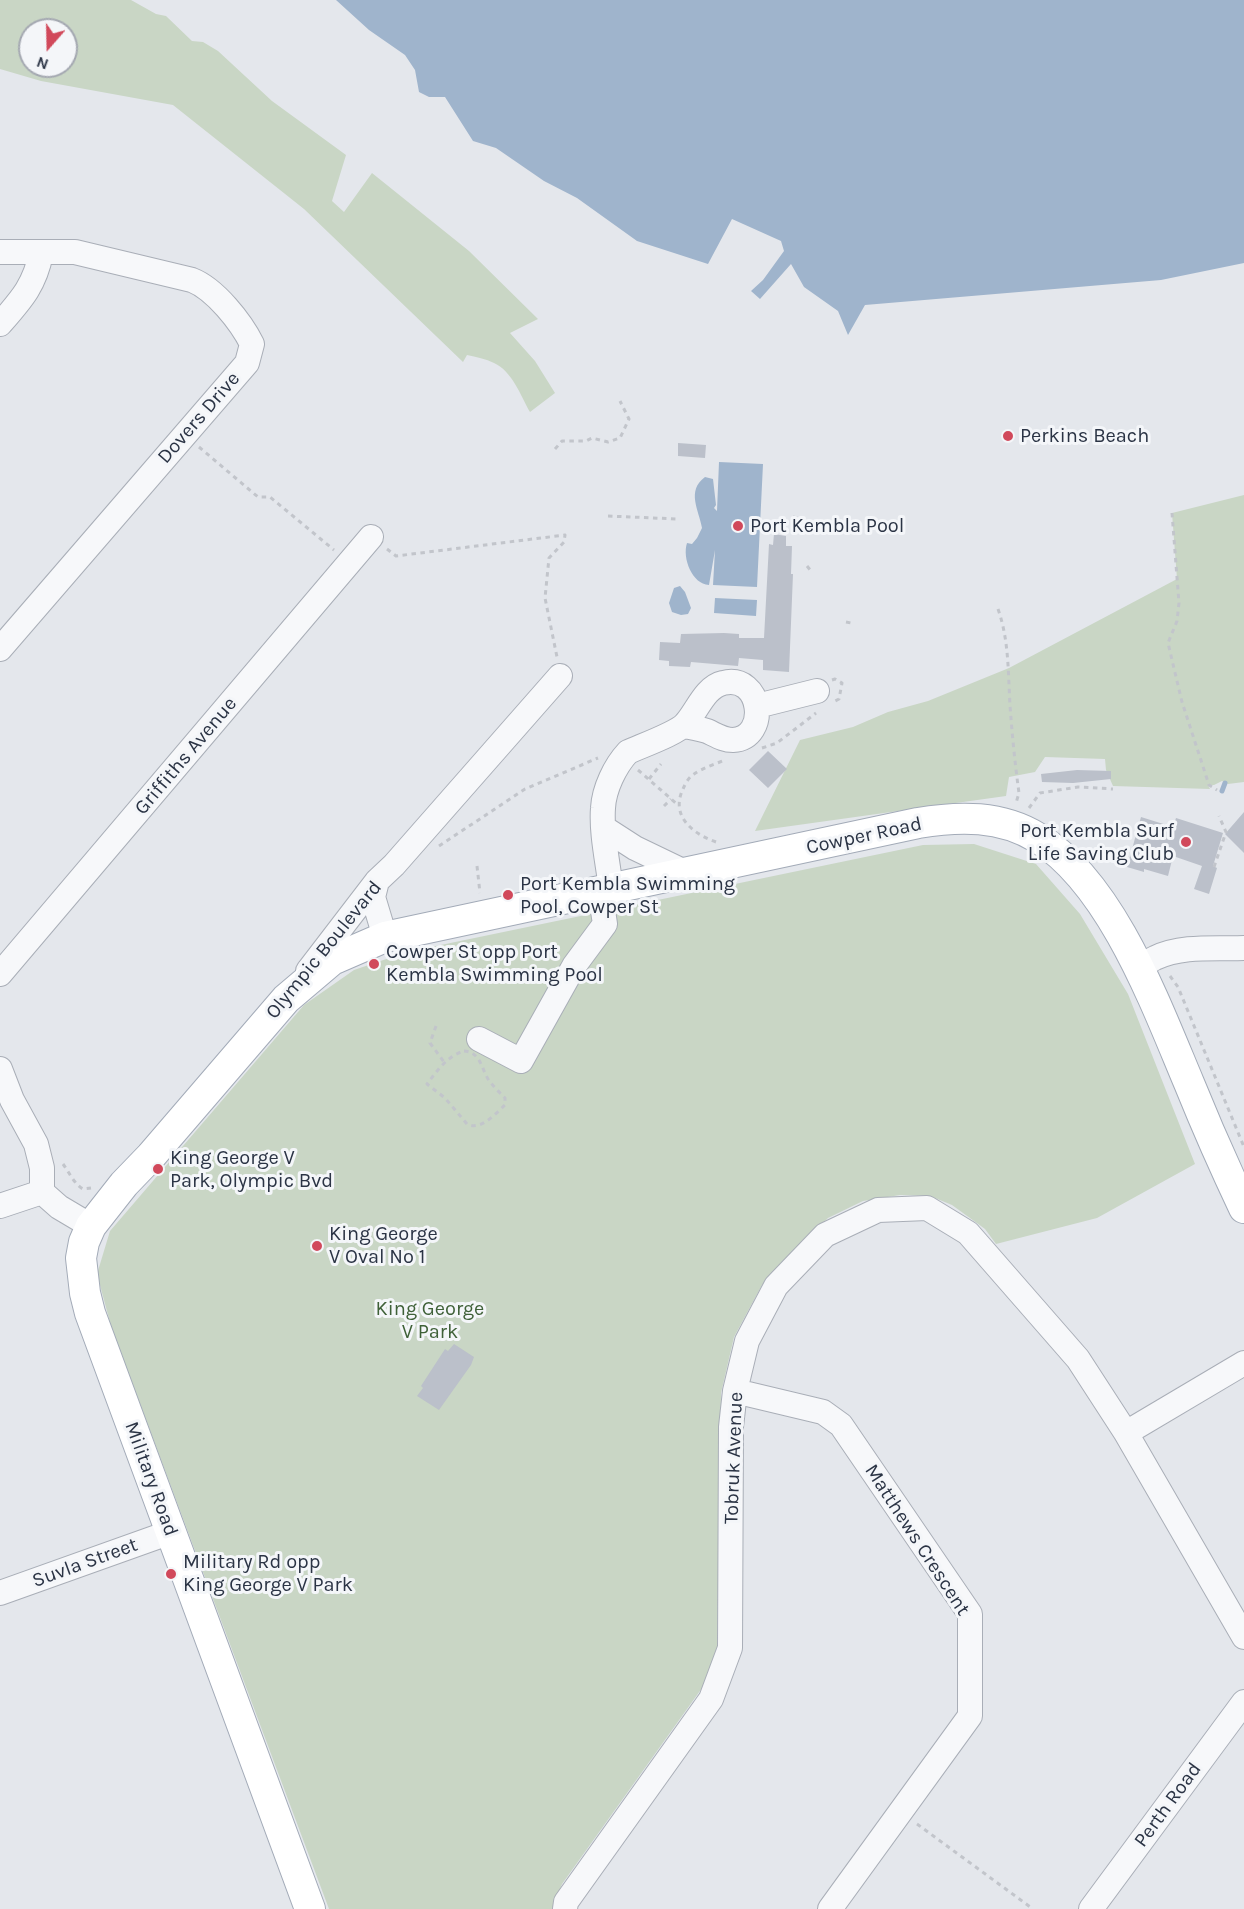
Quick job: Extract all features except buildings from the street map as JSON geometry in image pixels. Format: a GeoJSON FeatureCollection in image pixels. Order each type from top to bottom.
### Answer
{"type":"FeatureCollection","features":[{"type":"Feature","properties":{"kind":"main road","name":"Cowper Road"},"geometry":{"type":"LineString","coordinates":[[286,999],[332,960],[385,937],[942,819],[975,818],[995,821],[1036,837],[1071,866],[1087,884],[1140,969],[1215,1146],[1244,1208]]}},
{"type":"Feature","properties":{"kind":"main road","name":"Olympic Boulevard"},"geometry":{"type":"LineString","coordinates":[[91,1226],[124,1184],[151,1156],[286,999]]}},
{"type":"Feature","properties":{"kind":"main road","name":"Military Road"},"geometry":{"type":"LineString","coordinates":[[91,1226],[84,1242],[81,1258],[85,1293],[310,1909]]}},
{"type":"Feature","properties":{"kind":"street","name":"Dovers Drive"},"geometry":{"type":"LineString","coordinates":[[0,252],[75,252],[192,280],[212,292],[245,331],[252,344],[247,363],[0,649]]}},
{"type":"Feature","properties":{"kind":"street"},"geometry":{"type":"LineString","coordinates":[[0,324],[27,292],[38,269],[41,253]]}},
{"type":"Feature","properties":{"kind":"street","name":"Griffiths Avenue"},"geometry":{"type":"LineString","coordinates":[[0,974],[372,537]]}},
{"type":"Feature","properties":{"kind":"street","name":"Olympic Boulevard"},"geometry":{"type":"LineString","coordinates":[[286,999],[377,881],[394,865],[560,676]]}},
{"type":"Feature","properties":{"kind":"street"},"geometry":{"type":"LineString","coordinates":[[479,1039],[521,1061],[574,966],[605,924],[603,806],[613,775],[622,759],[628,752],[684,726],[710,691],[722,683],[731,682],[747,689],[756,700],[757,717],[753,728],[736,740],[723,739],[706,731],[684,726]]}},
{"type":"Feature","properties":{"kind":"street"},"geometry":{"type":"LineString","coordinates":[[757,706],[826,701]]}},
{"type":"Feature","properties":{"kind":"street"},"geometry":{"type":"LineString","coordinates":[[604,828],[635,848],[689,874]]}},
{"type":"Feature","properties":{"kind":"street"},"geometry":{"type":"LineString","coordinates":[[377,881],[374,897],[385,937]]}},
{"type":"Feature","properties":{"kind":"street"},"geometry":{"type":"LineString","coordinates":[[1140,969],[1156,958],[1173,953],[1205,947],[1244,948]]}},
{"type":"Feature","properties":{"kind":"street"},"geometry":{"type":"LineString","coordinates":[[0,1069],[12,1100],[36,1144],[42,1168],[42,1192],[59,1207],[91,1226]]}},
{"type":"Feature","properties":{"kind":"street"},"geometry":{"type":"LineString","coordinates":[[0,1206],[42,1192]]}},
{"type":"Feature","properties":{"kind":"street","name":"Tobruk Avenue"},"geometry":{"type":"LineString","coordinates":[[565,1909],[566,1902],[711,1699],[730,1648],[731,1427],[735,1391],[747,1341],[776,1286],[825,1235],[878,1209],[927,1208],[968,1233],[1078,1359],[1126,1433],[1244,1637]]}},
{"type":"Feature","properties":{"kind":"street"},"geometry":{"type":"LineString","coordinates":[[1126,1433],[1244,1363]]}},
{"type":"Feature","properties":{"kind":"street","name":"Matthews Crescent"},"geometry":{"type":"LineString","coordinates":[[735,1391],[823,1412],[841,1425],[970,1614],[970,1716],[830,1909]]}},
{"type":"Feature","properties":{"kind":"street","name":"Suvla Street"},"geometry":{"type":"LineString","coordinates":[[0,1593],[171,1532]]}},
{"type":"Feature","properties":{"kind":"street","name":"Perth Road"},"geometry":{"type":"LineString","coordinates":[[1091,1909],[1244,1702]]}},
{"type":"Feature","properties":{"kind":"path"},"geometry":{"type":"LineString","coordinates":[[555,449],[562,441],[586,441],[592,438],[608,442],[620,438],[629,419],[620,401]]}},
{"type":"Feature","properties":{"kind":"path"},"geometry":{"type":"LineString","coordinates":[[184,435],[258,497],[270,497],[328,545]]}},
{"type":"Feature","properties":{"kind":"path"},"geometry":{"type":"LineString","coordinates":[[1172,513],[1179,603],[1177,621],[1168,643],[1182,702],[1209,785],[1217,790]]}},
{"type":"Feature","properties":{"kind":"path"},"geometry":{"type":"LineString","coordinates":[[608,516],[677,519]]}},
{"type":"Feature","properties":{"kind":"path"},"geometry":{"type":"LineString","coordinates":[[372,537],[396,556],[565,535],[564,542],[549,558],[545,598],[560,676]]}},
{"type":"Feature","properties":{"kind":"path"},"geometry":{"type":"LineString","coordinates":[[807,566],[811,571]]}},
{"type":"Feature","properties":{"kind":"path"},"geometry":{"type":"LineString","coordinates":[[998,609],[1004,627],[1009,668],[1010,705],[1019,792],[1015,805]]}},
{"type":"Feature","properties":{"kind":"path"},"geometry":{"type":"LineString","coordinates":[[846,622],[851,623]]}},
{"type":"Feature","properties":{"kind":"path"},"geometry":{"type":"LineString","coordinates":[[752,751],[777,743],[826,701]]}},
{"type":"Feature","properties":{"kind":"path"},"geometry":{"type":"LineString","coordinates":[[432,851],[525,789],[601,757]]}},
{"type":"Feature","properties":{"kind":"path"},"geometry":{"type":"LineString","coordinates":[[711,845],[720,843],[694,832],[681,816],[678,805],[680,794],[693,775],[728,758]]}},
{"type":"Feature","properties":{"kind":"path"},"geometry":{"type":"LineString","coordinates":[[649,779],[661,764]]}},
{"type":"Feature","properties":{"kind":"path"},"geometry":{"type":"LineString","coordinates":[[632,773],[636,768],[678,805]]}},
{"type":"Feature","properties":{"kind":"path"},"geometry":{"type":"LineString","coordinates":[[1028,810],[1040,793],[1078,787],[1113,789]]}},
{"type":"Feature","properties":{"kind":"path"},"geometry":{"type":"LineString","coordinates":[[664,806],[671,799]]}},
{"type":"Feature","properties":{"kind":"path"},"geometry":{"type":"LineString","coordinates":[[1214,867],[1226,832],[1219,816]]}},
{"type":"Feature","properties":{"kind":"path"},"geometry":{"type":"LineString","coordinates":[[477,866],[480,896]]}},
{"type":"Feature","properties":{"kind":"path"},"geometry":{"type":"LineString","coordinates":[[436,1026],[430,1043],[444,1062]]}},
{"type":"Feature","properties":{"kind":"path"},"geometry":{"type":"LineString","coordinates":[[471,1052],[477,1056],[494,1087],[505,1098],[504,1105],[484,1123],[471,1126],[467,1124],[445,1098],[427,1084],[444,1062],[457,1053],[471,1052]]}},
{"type":"Feature","properties":{"kind":"path"},"geometry":{"type":"LineString","coordinates":[[901,1813],[1033,1909]]}},
{"type":"Feature","properties":{"kind":"green space"},"geometry":{"type":"Polygon","coordinates":[[[0,0],[131,0],[156,14],[166,16],[192,41],[203,42],[218,51],[272,101],[346,155],[332,201],[344,212],[372,173],[469,251],[538,319],[510,333],[535,361],[555,393],[530,412],[515,385],[500,367],[488,360],[467,355],[463,362],[304,209],[173,105],[31,78],[78,78],[78,18],[18,18],[18,74],[0,69],[0,0]]]}},
{"type":"Feature","properties":{"kind":"green space"},"geometry":{"type":"Polygon","coordinates":[[[1244,495],[1244,782],[1228,784],[1222,781],[1208,785],[1210,789],[1113,786],[1106,770],[1105,759],[1045,757],[1035,772],[1009,777],[1006,796],[755,831],[800,740],[853,727],[888,712],[928,701],[1009,668],[1177,579],[1172,513],[1244,495]]]}},
{"type":"Feature","properties":{"kind":"green space","name":"King George V Park"},"geometry":{"type":"Polygon","coordinates":[[[974,844],[1036,864],[1080,914],[1128,994],[1195,1164],[1097,1218],[996,1244],[985,1229],[952,1205],[930,1196],[900,1195],[863,1201],[828,1218],[762,1285],[734,1337],[721,1393],[717,1649],[702,1688],[562,1884],[552,1909],[329,1909],[111,1326],[97,1274],[110,1231],[304,1005],[354,970],[407,952],[923,845],[974,844]]]}},
{"type":"Feature","properties":{"kind":"water"},"geometry":{"type":"Polygon","coordinates":[[[336,0],[1244,0],[1244,263],[1161,280],[865,305],[848,335],[838,311],[804,287],[791,264],[760,299],[751,291],[763,280],[784,251],[781,241],[732,219],[708,264],[637,241],[577,198],[544,181],[496,148],[473,141],[445,97],[429,97],[419,92],[415,70],[405,55],[369,30],[336,0]]]}},
{"type":"Feature","properties":{"kind":"water","name":"Port Kembla Pool"},"geometry":{"type":"Polygon","coordinates":[[[719,462],[763,464],[757,587],[713,585],[715,550],[709,585],[703,584],[693,575],[687,563],[687,543],[692,544],[702,528],[695,501],[696,488],[705,477],[713,479],[716,505],[714,508],[717,511],[719,462]]]}},
{"type":"Feature","properties":{"kind":"water"},"geometry":{"type":"Polygon","coordinates":[[[680,586],[691,608],[688,614],[681,615],[672,612],[669,603],[674,588],[680,586]]]}},
{"type":"Feature","properties":{"kind":"water"},"geometry":{"type":"Polygon","coordinates":[[[715,598],[757,600],[756,616],[714,613],[715,598]]]}},
{"type":"Feature","properties":{"kind":"waterway"},"geometry":{"type":"LineString","coordinates":[[1222,791],[1225,783]]}},
{"type":"Feature","properties":{"kind":"place","name":"Perkins Beach"},"geometry":{"type":"Point","coordinates":[1008,436]}},
{"type":"Feature","properties":{"kind":"place","name":"Port Kembla Pool"},"geometry":{"type":"Point","coordinates":[738,526]}},
{"type":"Feature","properties":{"kind":"place","name":"Port Kembla Surf Life Saving Club"},"geometry":{"type":"Point","coordinates":[1186,842]}},
{"type":"Feature","properties":{"kind":"place","name":"Port Kembla Swimming Pool, Cowper St"},"geometry":{"type":"Point","coordinates":[508,895]}},
{"type":"Feature","properties":{"kind":"place","name":"Cowper St opp Port Kembla Swimming Pool"},"geometry":{"type":"Point","coordinates":[374,964]}},
{"type":"Feature","properties":{"kind":"place","name":"King George V Park, Olympic Bvd"},"geometry":{"type":"Point","coordinates":[158,1169]}},
{"type":"Feature","properties":{"kind":"place","name":"King George V Oval No 1"},"geometry":{"type":"Point","coordinates":[317,1246]}},
{"type":"Feature","properties":{"kind":"place","name":"Military Rd opp King George V Park"},"geometry":{"type":"Point","coordinates":[171,1574]}}]}
